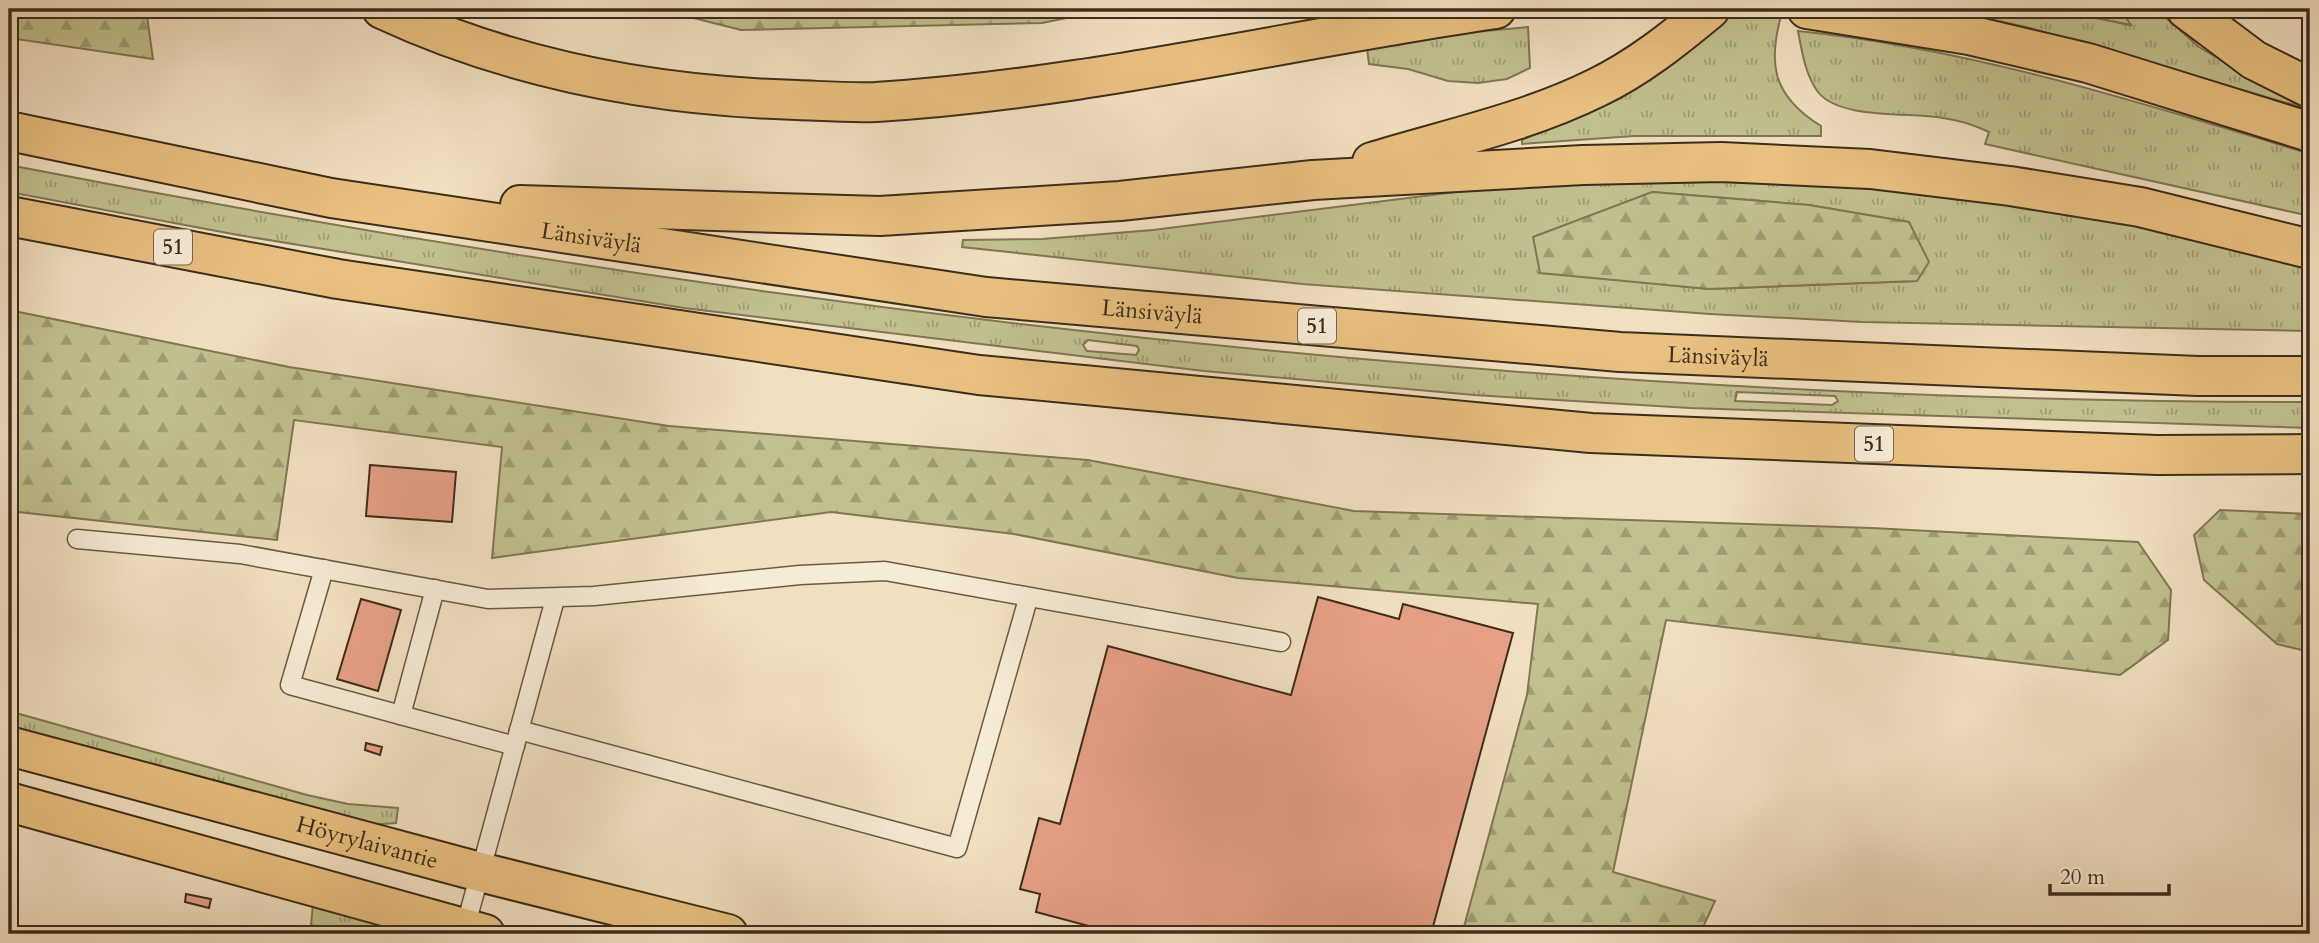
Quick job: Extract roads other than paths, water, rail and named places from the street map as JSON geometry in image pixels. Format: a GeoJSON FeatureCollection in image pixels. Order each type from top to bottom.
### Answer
{"type":"FeatureCollection","features":[{"type":"Feature","properties":{"kind":"main road"},"geometry":{"type":"LineString","coordinates":[[382,9],[487,50],[594,77],[705,95],[873,102],[994,91],[1132,73],[1369,28],[1496,9]]}},
{"type":"Feature","properties":{"kind":"main road"},"geometry":{"type":"LineString","coordinates":[[1313,180],[1516,120],[1597,88],[1667,46],[1710,9]]}},
{"type":"Feature","properties":{"kind":"main road"},"geometry":{"type":"LineString","coordinates":[[1807,9],[1865,16],[1969,35],[2088,63],[2310,132]]}},
{"type":"Feature","properties":{"kind":"main road"},"geometry":{"type":"LineString","coordinates":[[2186,9],[2254,60],[2310,88]]}},
{"type":"Feature","properties":{"kind":"main road","name":"Länsiväylä"},"geometry":{"type":"LineString","coordinates":[[9,131],[331,198],[986,296],[1620,352],[2198,376],[2310,376]]}},
{"type":"Feature","properties":{"kind":"main road"},"geometry":{"type":"LineString","coordinates":[[331,198],[880,216],[1120,201],[1313,180],[1583,165],[1721,162],[1870,169],[2010,186],[2140,207],[2310,249]]}},
{"type":"Feature","properties":{"kind":"main road","name":"51"},"geometry":{"type":"LineString","coordinates":[[9,216],[338,279],[978,375],[1591,433],[2157,455],[2310,454]]}},
{"type":"Feature","properties":{"kind":"main road"},"geometry":{"type":"LineString","coordinates":[[2157,455],[2310,465]]}},
{"type":"Feature","properties":{"kind":"main road","name":"Höyrylaivantie"},"geometry":{"type":"LineString","coordinates":[[9,746],[480,872],[727,934]]}},
{"type":"Feature","properties":{"kind":"main road"},"geometry":{"type":"LineString","coordinates":[[9,802],[475,931]]}},
{"type":"Feature","properties":{"kind":"lane"},"geometry":{"type":"LineString","coordinates":[[77,539],[240,554],[488,599],[555,599],[800,575],[885,571],[1028,599],[1281,642]]}},
{"type":"Feature","properties":{"kind":"lane"},"geometry":{"type":"LineString","coordinates":[[324,569],[290,685],[401,715],[517,738],[957,848],[1028,599]]}},
{"type":"Feature","properties":{"kind":"lane"},"geometry":{"type":"LineString","coordinates":[[401,715],[435,589]]}},
{"type":"Feature","properties":{"kind":"lane"},"geometry":{"type":"LineString","coordinates":[[475,931],[480,872],[555,599]]}}]}
